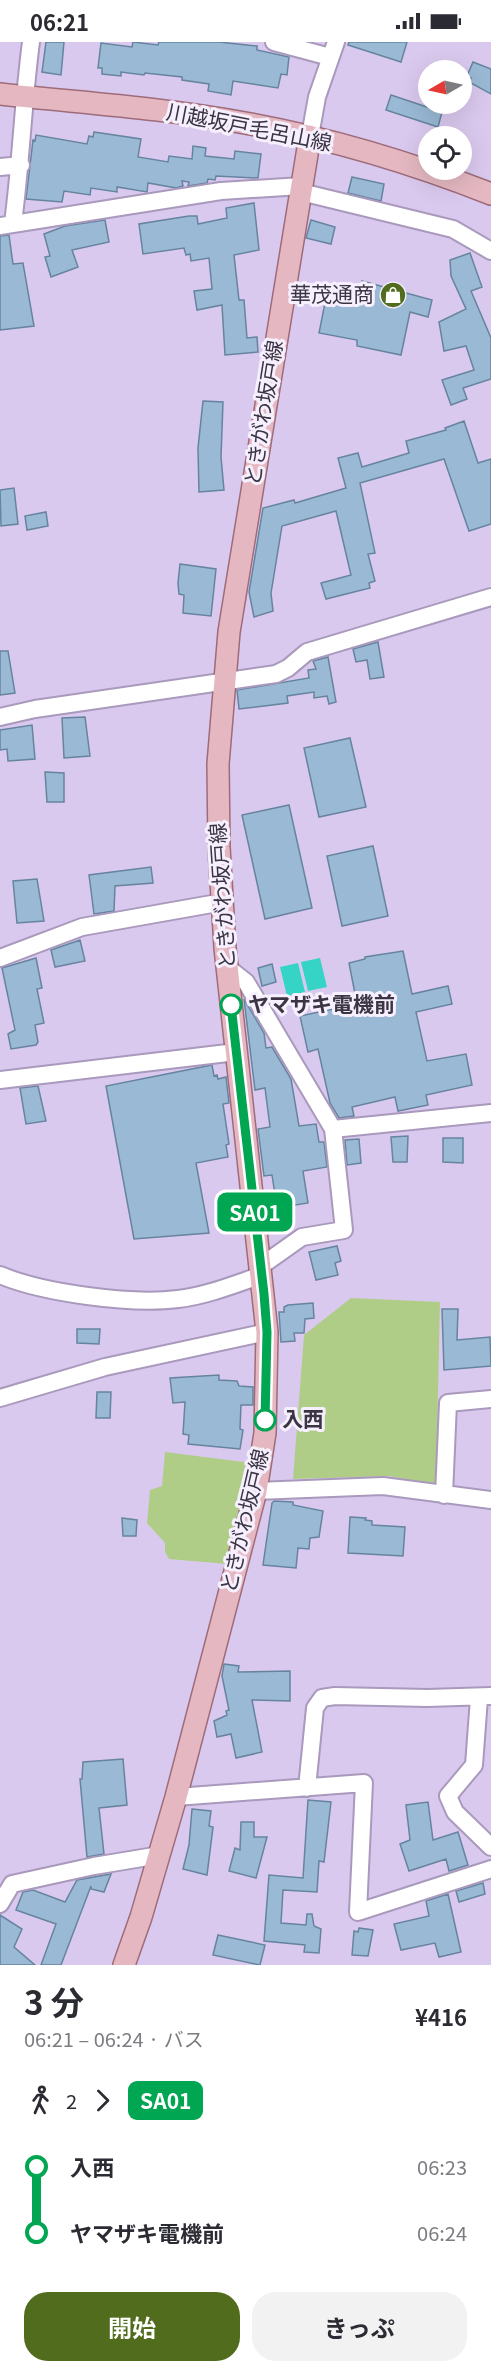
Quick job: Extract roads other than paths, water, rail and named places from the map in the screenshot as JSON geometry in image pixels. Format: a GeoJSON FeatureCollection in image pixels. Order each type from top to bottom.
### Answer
{"type":"FeatureCollection","features":[{"type":"Feature","properties":{"kind":"main road","name":"川越坂戸毛呂山線"},"geometry":{"type":"LineString","coordinates":[[0,94],[178,113],[310,136],[435,173],[491,194]]}},
{"type":"Feature","properties":{"kind":"main road","name":"ときがわ坂戸線"},"geometry":{"type":"LineString","coordinates":[[123,1965],[160,1855],[176,1797],[256,1491],[265,1433],[267,1332],[227,967],[217,804],[224,680],[264,409],[310,136]]}},
{"type":"Feature","properties":{"kind":"street"},"geometry":{"type":"LineString","coordinates":[[31,42],[24,96],[21,165],[7,225],[221,191],[302,189],[453,229],[491,251]]}},
{"type":"Feature","properties":{"kind":"street"},"geometry":{"type":"LineString","coordinates":[[274,42],[333,50],[318,97],[310,136]]}},
{"type":"Feature","properties":{"kind":"street"},"geometry":{"type":"LineString","coordinates":[[0,167],[21,165]]}},
{"type":"Feature","properties":{"kind":"street"},"geometry":{"type":"LineString","coordinates":[[0,717],[35,709],[276,674],[288,668],[307,651],[491,597]]}},
{"type":"Feature","properties":{"kind":"street"},"geometry":{"type":"LineString","coordinates":[[0,958],[82,927],[223,902]]}},
{"type":"Feature","properties":{"kind":"street"},"geometry":{"type":"LineString","coordinates":[[0,1275],[18,1282],[131,1300],[177,1299],[262,1271],[302,1237],[344,1230],[333,1129],[246,982],[227,967]]}},
{"type":"Feature","properties":{"kind":"street"},"geometry":{"type":"LineString","coordinates":[[0,1080],[236,1052]]}},
{"type":"Feature","properties":{"kind":"street"},"geometry":{"type":"LineString","coordinates":[[333,1129],[491,1113]]}},
{"type":"Feature","properties":{"kind":"street"},"geometry":{"type":"LineString","coordinates":[[0,1398],[105,1367],[267,1332]]}},
{"type":"Feature","properties":{"kind":"street"},"geometry":{"type":"LineString","coordinates":[[444,1495],[448,1403],[491,1399]]}},
{"type":"Feature","properties":{"kind":"street"},"geometry":{"type":"LineString","coordinates":[[256,1491],[382,1486],[491,1500]]}},
{"type":"Feature","properties":{"kind":"street"},"geometry":{"type":"LineString","coordinates":[[307,1788],[315,1708],[322,1698],[335,1696],[485,1697],[474,1765],[448,1796],[455,1812],[491,1847]]}},
{"type":"Feature","properties":{"kind":"street"},"geometry":{"type":"LineString","coordinates":[[176,1797],[364,1783],[358,1912],[491,1869]]}},
{"type":"Feature","properties":{"kind":"street"},"geometry":{"type":"LineString","coordinates":[[0,1904],[12,1884],[94,1866],[160,1855]]}},
{"type":"Feature","properties":{"kind":"place","name":"華茂通商"},"geometry":{"type":"Point","coordinates":[393,295]}},
{"type":"Feature","properties":{"kind":"place","name":"ヤマザキ電機前"},"geometry":{"type":"Point","coordinates":[231,1005]}},
{"type":"Feature","properties":{"kind":"place","name":"入西"},"geometry":{"type":"Point","coordinates":[265,1420]}}]}
